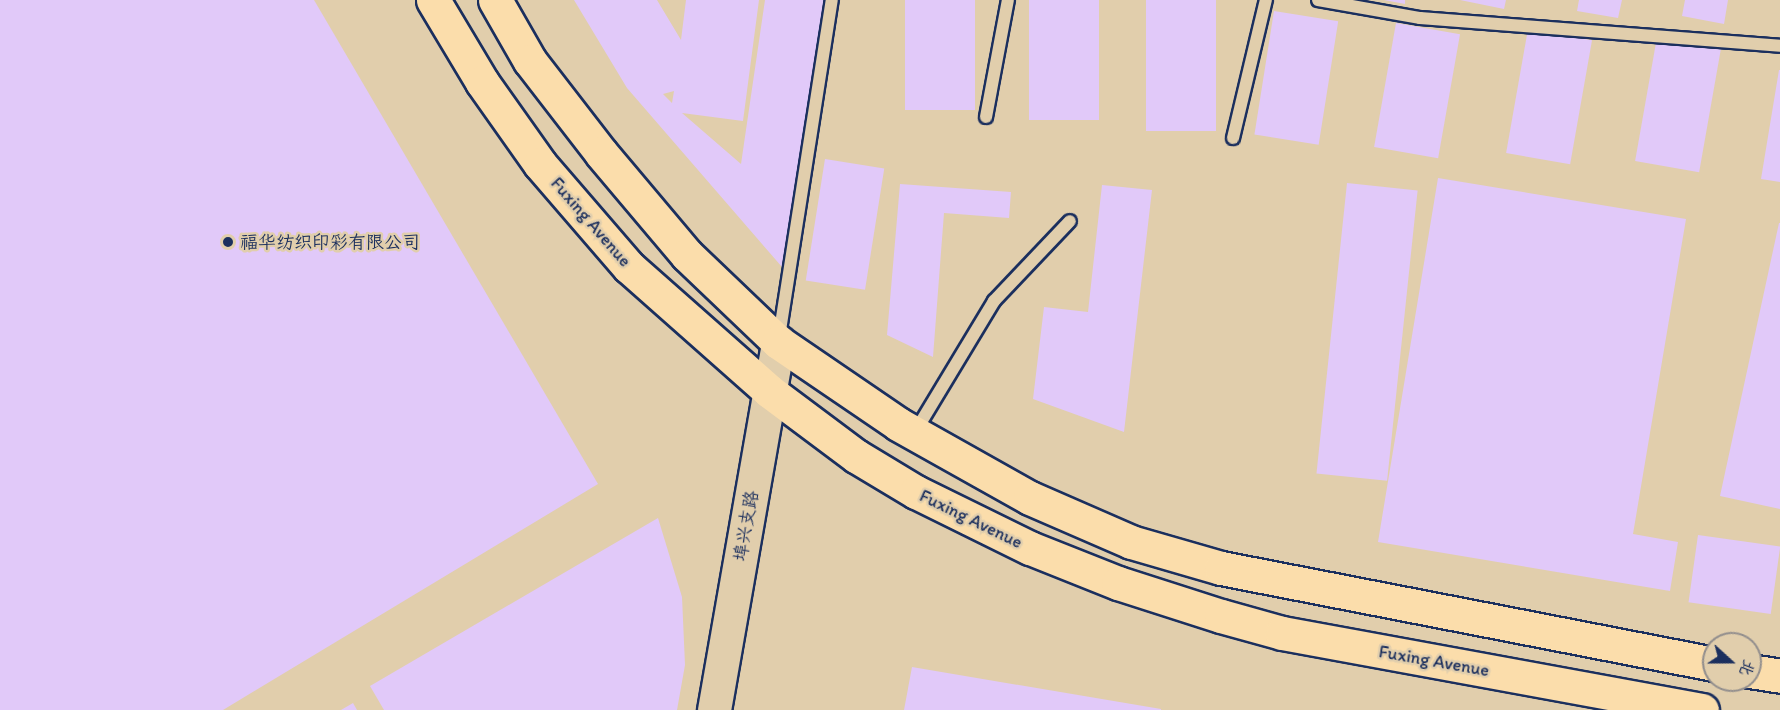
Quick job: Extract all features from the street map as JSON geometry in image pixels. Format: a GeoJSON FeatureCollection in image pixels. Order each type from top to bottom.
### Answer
{"type":"FeatureCollection","features":[{"type":"Feature","properties":{"kind":"main road","name":"Fuxing Avenue"},"geometry":{"type":"LineString","coordinates":[[433,0],[482,82],[540,164],[582,216],[668,305],[769,391],[856,456],[979,525],[1165,600],[1282,633],[1702,710]]}},
{"type":"Feature","properties":{"kind":"main road"},"geometry":{"type":"LineString","coordinates":[[495,0],[530,61],[601,153],[687,255],[778,342],[915,433],[1030,498],[1131,543],[1221,568],[1702,662]]}},
{"type":"Feature","properties":{"kind":"main road"},"geometry":{"type":"LineString","coordinates":[[1762,673],[1780,676]]}},
{"type":"Feature","properties":{"kind":"street","name":"埠兴支路"},"geometry":{"type":"LineString","coordinates":[[714,710],[778,342]]}},
{"type":"Feature","properties":{"kind":"lane"},"geometry":{"type":"LineString","coordinates":[[778,342],[832,0]]}},
{"type":"Feature","properties":{"kind":"lane"},"geometry":{"type":"LineString","coordinates":[[986,117],[1008,0]]}},
{"type":"Feature","properties":{"kind":"lane"},"geometry":{"type":"LineString","coordinates":[[1233,138],[1266,0]]}},
{"type":"Feature","properties":{"kind":"lane"},"geometry":{"type":"LineString","coordinates":[[1318,0],[1419,18],[1780,46]]}},
{"type":"Feature","properties":{"kind":"lane"},"geometry":{"type":"LineString","coordinates":[[915,433],[994,302],[1070,221]]}},
{"type":"Feature","properties":{"kind":"building","name":"福华纺织印彩有限公司"},"geometry":{"type":"Polygon","coordinates":[[[0,0],[314,0],[598,484],[223,710],[0,710],[0,0]]]}},
{"type":"Feature","properties":{"kind":"building"},"geometry":{"type":"Polygon","coordinates":[[[574,0],[657,0],[681,40],[686,0],[759,0],[743,121],[682,113],[741,164],[765,0],[826,0],[782,267],[627,88],[574,0]],[[674,91],[663,94],[672,103],[674,91]]]}},
{"type":"Feature","properties":{"kind":"building"},"geometry":{"type":"Polygon","coordinates":[[[905,0],[975,0],[975,110],[905,110],[905,0]]]}},
{"type":"Feature","properties":{"kind":"building"},"geometry":{"type":"Polygon","coordinates":[[[1029,0],[1099,0],[1099,120],[1029,120],[1029,0]]]}},
{"type":"Feature","properties":{"kind":"building"},"geometry":{"type":"Polygon","coordinates":[[[1146,0],[1216,0],[1216,131],[1146,131],[1146,0]]]}},
{"type":"Feature","properties":{"kind":"building"},"geometry":{"type":"Polygon","coordinates":[[[1384,0],[1405,0],[1405,4],[1384,0]]]}},
{"type":"Feature","properties":{"kind":"building"},"geometry":{"type":"Polygon","coordinates":[[[1460,0],[1506,0],[1504,9],[1460,0]]]}},
{"type":"Feature","properties":{"kind":"building"},"geometry":{"type":"Polygon","coordinates":[[[1579,0],[1622,0],[1618,18],[1577,11],[1579,0]]]}},
{"type":"Feature","properties":{"kind":"building"},"geometry":{"type":"Polygon","coordinates":[[[1685,0],[1728,0],[1724,24],[1682,16],[1685,0]]]}},
{"type":"Feature","properties":{"kind":"building"},"geometry":{"type":"Polygon","coordinates":[[[1274,11],[1338,21],[1319,145],[1254,134],[1274,11]]]}},
{"type":"Feature","properties":{"kind":"building"},"geometry":{"type":"Polygon","coordinates":[[[1396,23],[1460,34],[1438,158],[1374,147],[1396,23]]]}},
{"type":"Feature","properties":{"kind":"building"},"geometry":{"type":"Polygon","coordinates":[[[1528,29],[1592,40],[1570,164],[1506,153],[1528,29]]]}},
{"type":"Feature","properties":{"kind":"building"},"geometry":{"type":"Polygon","coordinates":[[[1657,37],[1721,48],[1699,172],[1635,161],[1657,37]]]}},
{"type":"Feature","properties":{"kind":"building"},"geometry":{"type":"Polygon","coordinates":[[[1780,70],[1780,182],[1761,179],[1780,70]]]}},
{"type":"Feature","properties":{"kind":"building"},"geometry":{"type":"Polygon","coordinates":[[[825,159],[884,168],[865,290],[806,280],[825,159]]]}},
{"type":"Feature","properties":{"kind":"building"},"geometry":{"type":"Polygon","coordinates":[[[1438,178],[1686,219],[1633,534],[1678,542],[1670,591],[1378,542],[1438,178]]]}},
{"type":"Feature","properties":{"kind":"building"},"geometry":{"type":"Polygon","coordinates":[[[1347,183],[1418,190],[1387,481],[1316,473],[1347,183]]]}},
{"type":"Feature","properties":{"kind":"building"},"geometry":{"type":"Polygon","coordinates":[[[900,184],[1011,192],[1009,218],[944,213],[933,357],[887,335],[900,184]]]}},
{"type":"Feature","properties":{"kind":"building"},"geometry":{"type":"Polygon","coordinates":[[[1102,185],[1152,190],[1124,432],[1033,399],[1044,307],[1088,312],[1102,185]]]}},
{"type":"Feature","properties":{"kind":"building"},"geometry":{"type":"Polygon","coordinates":[[[1780,223],[1780,509],[1720,496],[1780,223]]]}},
{"type":"Feature","properties":{"kind":"building"},"geometry":{"type":"Polygon","coordinates":[[[658,518],[682,597],[685,665],[677,710],[384,710],[370,686],[658,518]]]}},
{"type":"Feature","properties":{"kind":"building"},"geometry":{"type":"Polygon","coordinates":[[[1698,535],[1780,547],[1771,614],[1689,602],[1698,535]]]}},
{"type":"Feature","properties":{"kind":"building"},"geometry":{"type":"Polygon","coordinates":[[[912,667],[1161,709],[1161,710],[904,710],[912,667]]]}},
{"type":"Feature","properties":{"kind":"building"},"geometry":{"type":"Polygon","coordinates":[[[353,703],[357,710],[341,710],[353,703]]]}},
{"type":"Feature","properties":{"kind":"place","name":"福华纺织印彩有限公司"},"geometry":{"type":"Point","coordinates":[228,242]}}]}
